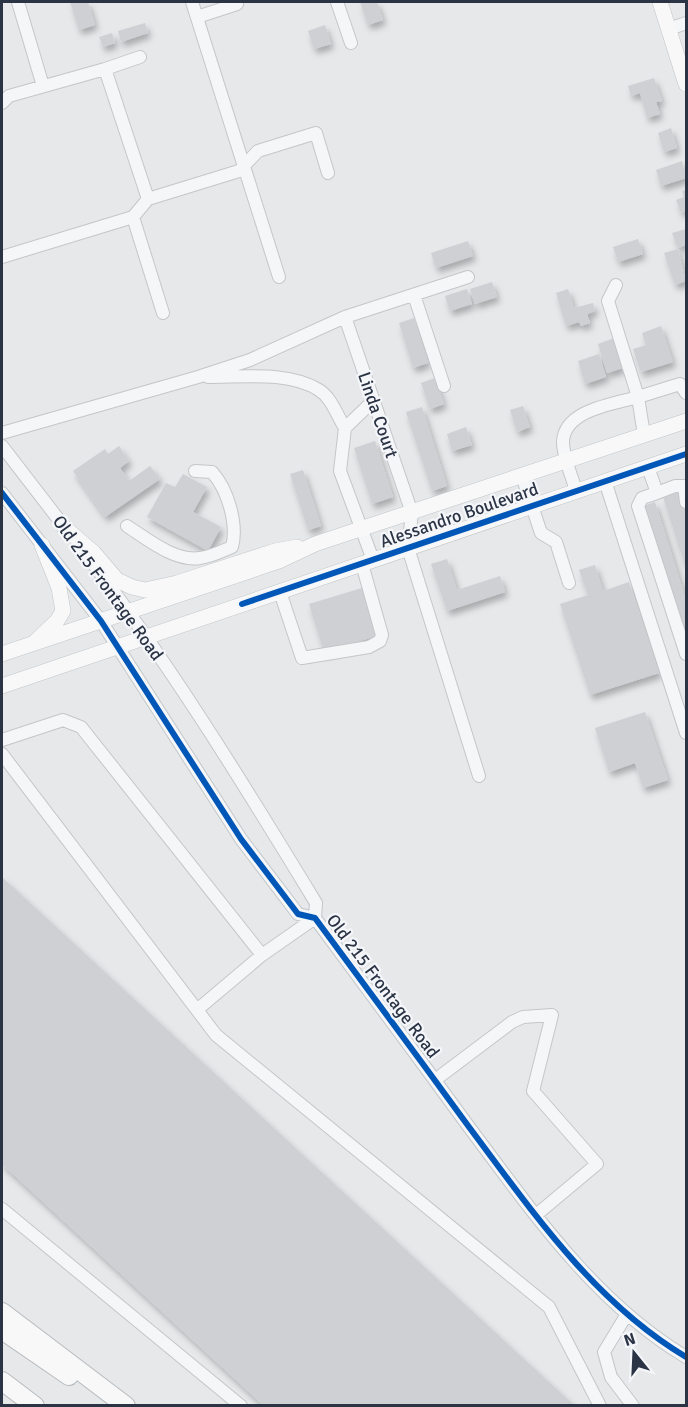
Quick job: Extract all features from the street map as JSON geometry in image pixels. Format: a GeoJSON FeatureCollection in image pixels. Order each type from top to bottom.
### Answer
{"type":"FeatureCollection","features":[{"type":"Feature","properties":{"kind":"highway"},"geometry":{"type":"LineString","coordinates":[[2,1312],[126,1406]]}},
{"type":"Feature","properties":{"kind":"highway"},"geometry":{"type":"LineString","coordinates":[[2,1330],[116,1406]]}},
{"type":"Feature","properties":{"kind":"highway"},"geometry":{"type":"LineString","coordinates":[[2,1382],[35,1406]]}},
{"type":"Feature","properties":{"kind":"main road"},"geometry":{"type":"LineString","coordinates":[[660,2],[687,84]]}},
{"type":"Feature","properties":{"kind":"main road","name":"Alessandro Boulevard"},"geometry":{"type":"LineString","coordinates":[[2,654],[279,561],[315,544],[687,421]]}},
{"type":"Feature","properties":{"kind":"main road","name":"Alessandro Boulevard"},"geometry":{"type":"LineString","coordinates":[[2,686],[687,454]]}},
{"type":"Feature","properties":{"kind":"main road"},"geometry":{"type":"LineString","coordinates":[[64,527],[94,553],[117,580],[132,587],[160,588],[275,550],[315,544]]}},
{"type":"Feature","properties":{"kind":"main road"},"geometry":{"type":"LineString","coordinates":[[33,644],[57,621],[63,611],[59,588],[42,545]]}},
{"type":"Feature","properties":{"kind":"street"},"geometry":{"type":"LineString","coordinates":[[18,2],[44,87]]}},
{"type":"Feature","properties":{"kind":"street"},"geometry":{"type":"LineString","coordinates":[[192,2],[279,277]]}},
{"type":"Feature","properties":{"kind":"street"},"geometry":{"type":"LineString","coordinates":[[337,2],[351,43]]}},
{"type":"Feature","properties":{"kind":"street"},"geometry":{"type":"LineString","coordinates":[[197,17],[237,4]]}},
{"type":"Feature","properties":{"kind":"street"},"geometry":{"type":"LineString","coordinates":[[669,29],[687,23]]}},
{"type":"Feature","properties":{"kind":"street"},"geometry":{"type":"LineString","coordinates":[[2,103],[9,96],[140,57]]}},
{"type":"Feature","properties":{"kind":"street"},"geometry":{"type":"LineString","coordinates":[[105,69],[148,200]]}},
{"type":"Feature","properties":{"kind":"street"},"geometry":{"type":"LineString","coordinates":[[2,257],[133,217],[148,200],[239,171],[258,151],[316,133],[328,173]]}},
{"type":"Feature","properties":{"kind":"street"},"geometry":{"type":"LineString","coordinates":[[133,217],[164,313]]}},
{"type":"Feature","properties":{"kind":"street"},"geometry":{"type":"LineString","coordinates":[[2,433],[250,360],[345,317],[468,277]]}},
{"type":"Feature","properties":{"kind":"street"},"geometry":{"type":"LineString","coordinates":[[616,285],[608,300],[638,397],[644,435]]}},
{"type":"Feature","properties":{"kind":"street"},"geometry":{"type":"LineString","coordinates":[[414,295],[444,386]]}},
{"type":"Feature","properties":{"kind":"street","name":"Linda Court"},"geometry":{"type":"LineString","coordinates":[[345,317],[412,513]]}},
{"type":"Feature","properties":{"kind":"street"},"geometry":{"type":"LineString","coordinates":[[198,377],[290,379],[320,390],[335,408],[345,428],[340,471],[362,530],[382,635],[380,641],[369,647],[302,658],[280,592]]}},
{"type":"Feature","properties":{"kind":"street"},"geometry":{"type":"LineString","coordinates":[[576,491],[563,442],[566,428],[574,418],[680,384],[687,393]]}},
{"type":"Feature","properties":{"kind":"street"},"geometry":{"type":"LineString","coordinates":[[345,428],[374,401]]}},
{"type":"Feature","properties":{"kind":"street","name":"Old 215 Frontage Road"},"geometry":{"type":"LineString","coordinates":[[2,446],[146,637],[250,795],[316,903],[315,918]]}},
{"type":"Feature","properties":{"kind":"street"},"geometry":{"type":"LineString","coordinates":[[648,467],[657,493]]}},
{"type":"Feature","properties":{"kind":"street"},"geometry":{"type":"LineString","coordinates":[[195,471],[213,472],[221,482],[233,525],[232,547],[237,563]]}},
{"type":"Feature","properties":{"kind":"street"},"geometry":{"type":"LineString","coordinates":[[522,476],[542,533],[556,542],[569,583]]}},
{"type":"Feature","properties":{"kind":"street"},"geometry":{"type":"LineString","coordinates":[[605,481],[687,733]]}},
{"type":"Feature","properties":{"kind":"street"},"geometry":{"type":"LineString","coordinates":[[687,502],[685,486],[675,486],[642,498],[638,506],[687,654]]}},
{"type":"Feature","properties":{"kind":"street","name":"Old 215 Frontage Road"},"geometry":{"type":"LineString","coordinates":[[2,493],[101,621],[241,839],[298,914],[315,918],[536,1215],[587,1276],[627,1314],[687,1358]]}},
{"type":"Feature","properties":{"kind":"street"},"geometry":{"type":"LineString","coordinates":[[412,513],[408,548],[479,776]]}},
{"type":"Feature","properties":{"kind":"street"},"geometry":{"type":"LineString","coordinates":[[127,526],[157,546],[188,558],[201,558],[232,547]]}},
{"type":"Feature","properties":{"kind":"street"},"geometry":{"type":"LineString","coordinates":[[201,558],[205,574]]}},
{"type":"Feature","properties":{"kind":"street"},"geometry":{"type":"LineString","coordinates":[[2,740],[63,720],[71,721],[81,727],[262,955]]}},
{"type":"Feature","properties":{"kind":"street"},"geometry":{"type":"LineString","coordinates":[[2,754],[216,1035],[549,1307],[600,1406]]}},
{"type":"Feature","properties":{"kind":"street"},"geometry":{"type":"LineString","coordinates":[[198,1009],[262,955],[315,918]]}},
{"type":"Feature","properties":{"kind":"street"},"geometry":{"type":"LineString","coordinates":[[435,1080],[512,1022],[523,1017],[552,1015],[533,1091],[597,1164],[536,1215]]}},
{"type":"Feature","properties":{"kind":"street"},"geometry":{"type":"LineString","coordinates":[[2,1209],[241,1406]]}},
{"type":"Feature","properties":{"kind":"street"},"geometry":{"type":"LineString","coordinates":[[627,1314],[604,1352],[606,1366],[611,1377],[633,1406]]}},
{"type":"Feature","properties":{"kind":"building"},"geometry":{"type":"Polygon","coordinates":[[[70,2],[88,2],[95,25],[79,30],[70,2]]]}},
{"type":"Feature","properties":{"kind":"building"},"geometry":{"type":"Polygon","coordinates":[[[360,2],[377,2],[383,20],[368,25],[360,2]]]}},
{"type":"Feature","properties":{"kind":"building"},"geometry":{"type":"Polygon","coordinates":[[[145,23],[148,33],[121,42],[118,31],[145,23]]]}},
{"type":"Feature","properties":{"kind":"building"},"geometry":{"type":"Polygon","coordinates":[[[325,25],[331,44],[314,49],[308,31],[325,25]]]}},
{"type":"Feature","properties":{"kind":"building"},"geometry":{"type":"Polygon","coordinates":[[[112,33],[115,43],[103,47],[99,37],[112,33]]]}},
{"type":"Feature","properties":{"kind":"building"},"geometry":{"type":"Polygon","coordinates":[[[654,78],[662,101],[656,102],[660,114],[647,118],[640,93],[631,96],[628,86],[654,78]]]}},
{"type":"Feature","properties":{"kind":"building"},"geometry":{"type":"Polygon","coordinates":[[[671,128],[677,148],[664,152],[658,133],[671,128]]]}},
{"type":"Feature","properties":{"kind":"building"},"geometry":{"type":"Polygon","coordinates":[[[682,161],[686,178],[661,186],[656,170],[682,161]]]}},
{"type":"Feature","properties":{"kind":"building"},"geometry":{"type":"Polygon","coordinates":[[[686,190],[686,211],[681,213],[676,200],[684,197],[682,191],[686,190]]]}},
{"type":"Feature","properties":{"kind":"building"},"geometry":{"type":"Polygon","coordinates":[[[686,229],[686,245],[678,248],[672,233],[686,229]]]}},
{"type":"Feature","properties":{"kind":"building"},"geometry":{"type":"Polygon","coordinates":[[[638,239],[643,254],[618,262],[613,247],[638,239]]]}},
{"type":"Feature","properties":{"kind":"building"},"geometry":{"type":"Polygon","coordinates":[[[468,241],[473,256],[436,268],[431,253],[468,241]]]}},
{"type":"Feature","properties":{"kind":"building"},"geometry":{"type":"Polygon","coordinates":[[[678,249],[686,281],[675,285],[664,253],[678,249]]]}},
{"type":"Feature","properties":{"kind":"building"},"geometry":{"type":"Polygon","coordinates":[[[492,282],[497,297],[475,304],[470,289],[492,282]]]}},
{"type":"Feature","properties":{"kind":"building"},"geometry":{"type":"Polygon","coordinates":[[[467,289],[472,304],[450,311],[445,296],[467,289]]]}},
{"type":"Feature","properties":{"kind":"building"},"geometry":{"type":"Polygon","coordinates":[[[568,289],[574,308],[593,303],[595,311],[587,314],[590,323],[581,326],[579,322],[566,326],[556,293],[568,289]]]}},
{"type":"Feature","properties":{"kind":"building"},"geometry":{"type":"Polygon","coordinates":[[[414,318],[428,363],[413,368],[399,323],[414,318]]]}},
{"type":"Feature","properties":{"kind":"building"},"geometry":{"type":"Polygon","coordinates":[[[661,326],[673,362],[641,372],[633,349],[646,345],[642,333],[661,326]]]}},
{"type":"Feature","properties":{"kind":"building"},"geometry":{"type":"Polygon","coordinates":[[[614,338],[623,368],[607,373],[598,344],[614,338]]]}},
{"type":"Feature","properties":{"kind":"building"},"geometry":{"type":"Polygon","coordinates":[[[599,354],[606,377],[585,384],[578,361],[599,354]]]}},
{"type":"Feature","properties":{"kind":"building"},"geometry":{"type":"Polygon","coordinates":[[[435,378],[444,404],[430,409],[421,383],[435,378]]]}},
{"type":"Feature","properties":{"kind":"building"},"geometry":{"type":"Polygon","coordinates":[[[523,406],[530,427],[517,432],[510,410],[523,406]]]}},
{"type":"Feature","properties":{"kind":"building"},"geometry":{"type":"Polygon","coordinates":[[[422,407],[447,486],[432,491],[406,412],[422,407]]]}},
{"type":"Feature","properties":{"kind":"building"},"geometry":{"type":"Polygon","coordinates":[[[466,427],[472,445],[452,451],[447,434],[466,427]]]}},
{"type":"Feature","properties":{"kind":"building"},"geometry":{"type":"Polygon","coordinates":[[[375,441],[393,497],[372,504],[354,448],[375,441]]]}},
{"type":"Feature","properties":{"kind":"building"},"geometry":{"type":"Polygon","coordinates":[[[119,446],[129,461],[120,468],[129,481],[150,466],[160,479],[105,517],[73,471],[105,449],[108,454],[119,446]]]}},
{"type":"Feature","properties":{"kind":"building"},"geometry":{"type":"Polygon","coordinates":[[[303,470],[321,526],[308,530],[290,474],[303,470]]]}},
{"type":"Feature","properties":{"kind":"building"},"geometry":{"type":"Polygon","coordinates":[[[183,474],[207,487],[193,512],[221,527],[208,551],[147,517],[166,483],[175,487],[183,474]]]}},
{"type":"Feature","properties":{"kind":"building"},"geometry":{"type":"Polygon","coordinates":[[[679,492],[686,515],[686,569],[663,497],[679,492]]]}},
{"type":"Feature","properties":{"kind":"building"},"geometry":{"type":"Polygon","coordinates":[[[655,502],[686,600],[686,637],[643,506],[655,502]]]}},
{"type":"Feature","properties":{"kind":"building"},"geometry":{"type":"Polygon","coordinates":[[[447,559],[457,590],[500,576],[505,592],[447,611],[431,564],[447,559]]]}},
{"type":"Feature","properties":{"kind":"building"},"geometry":{"type":"Polygon","coordinates":[[[595,565],[603,591],[629,582],[659,673],[590,695],[560,604],[588,595],[579,570],[595,565]]]}},
{"type":"Feature","properties":{"kind":"building"},"geometry":{"type":"Polygon","coordinates":[[[362,588],[377,636],[324,652],[309,604],[362,588]]]}},
{"type":"Feature","properties":{"kind":"building"},"geometry":{"type":"Polygon","coordinates":[[[645,712],[668,780],[643,788],[635,763],[609,772],[595,728],[645,712]]]}},
{"type":"Feature","properties":{"kind":"building"},"geometry":{"type":"Polygon","coordinates":[[[2,877],[575,1406],[264,1406],[2,1164],[2,877]]]}},
{"type":"Feature","properties":{"kind":"cycle path"},"geometry":{"type":"LineString","coordinates":[[242,604],[686,454]]}},
{"type":"Feature","properties":{"kind":"cycle path"},"geometry":{"type":"LineString","coordinates":[[2,493],[101,621],[241,839],[298,914],[315,918],[541,1222],[567,1253],[622,1310],[653,1335],[686,1357]]}}]}
